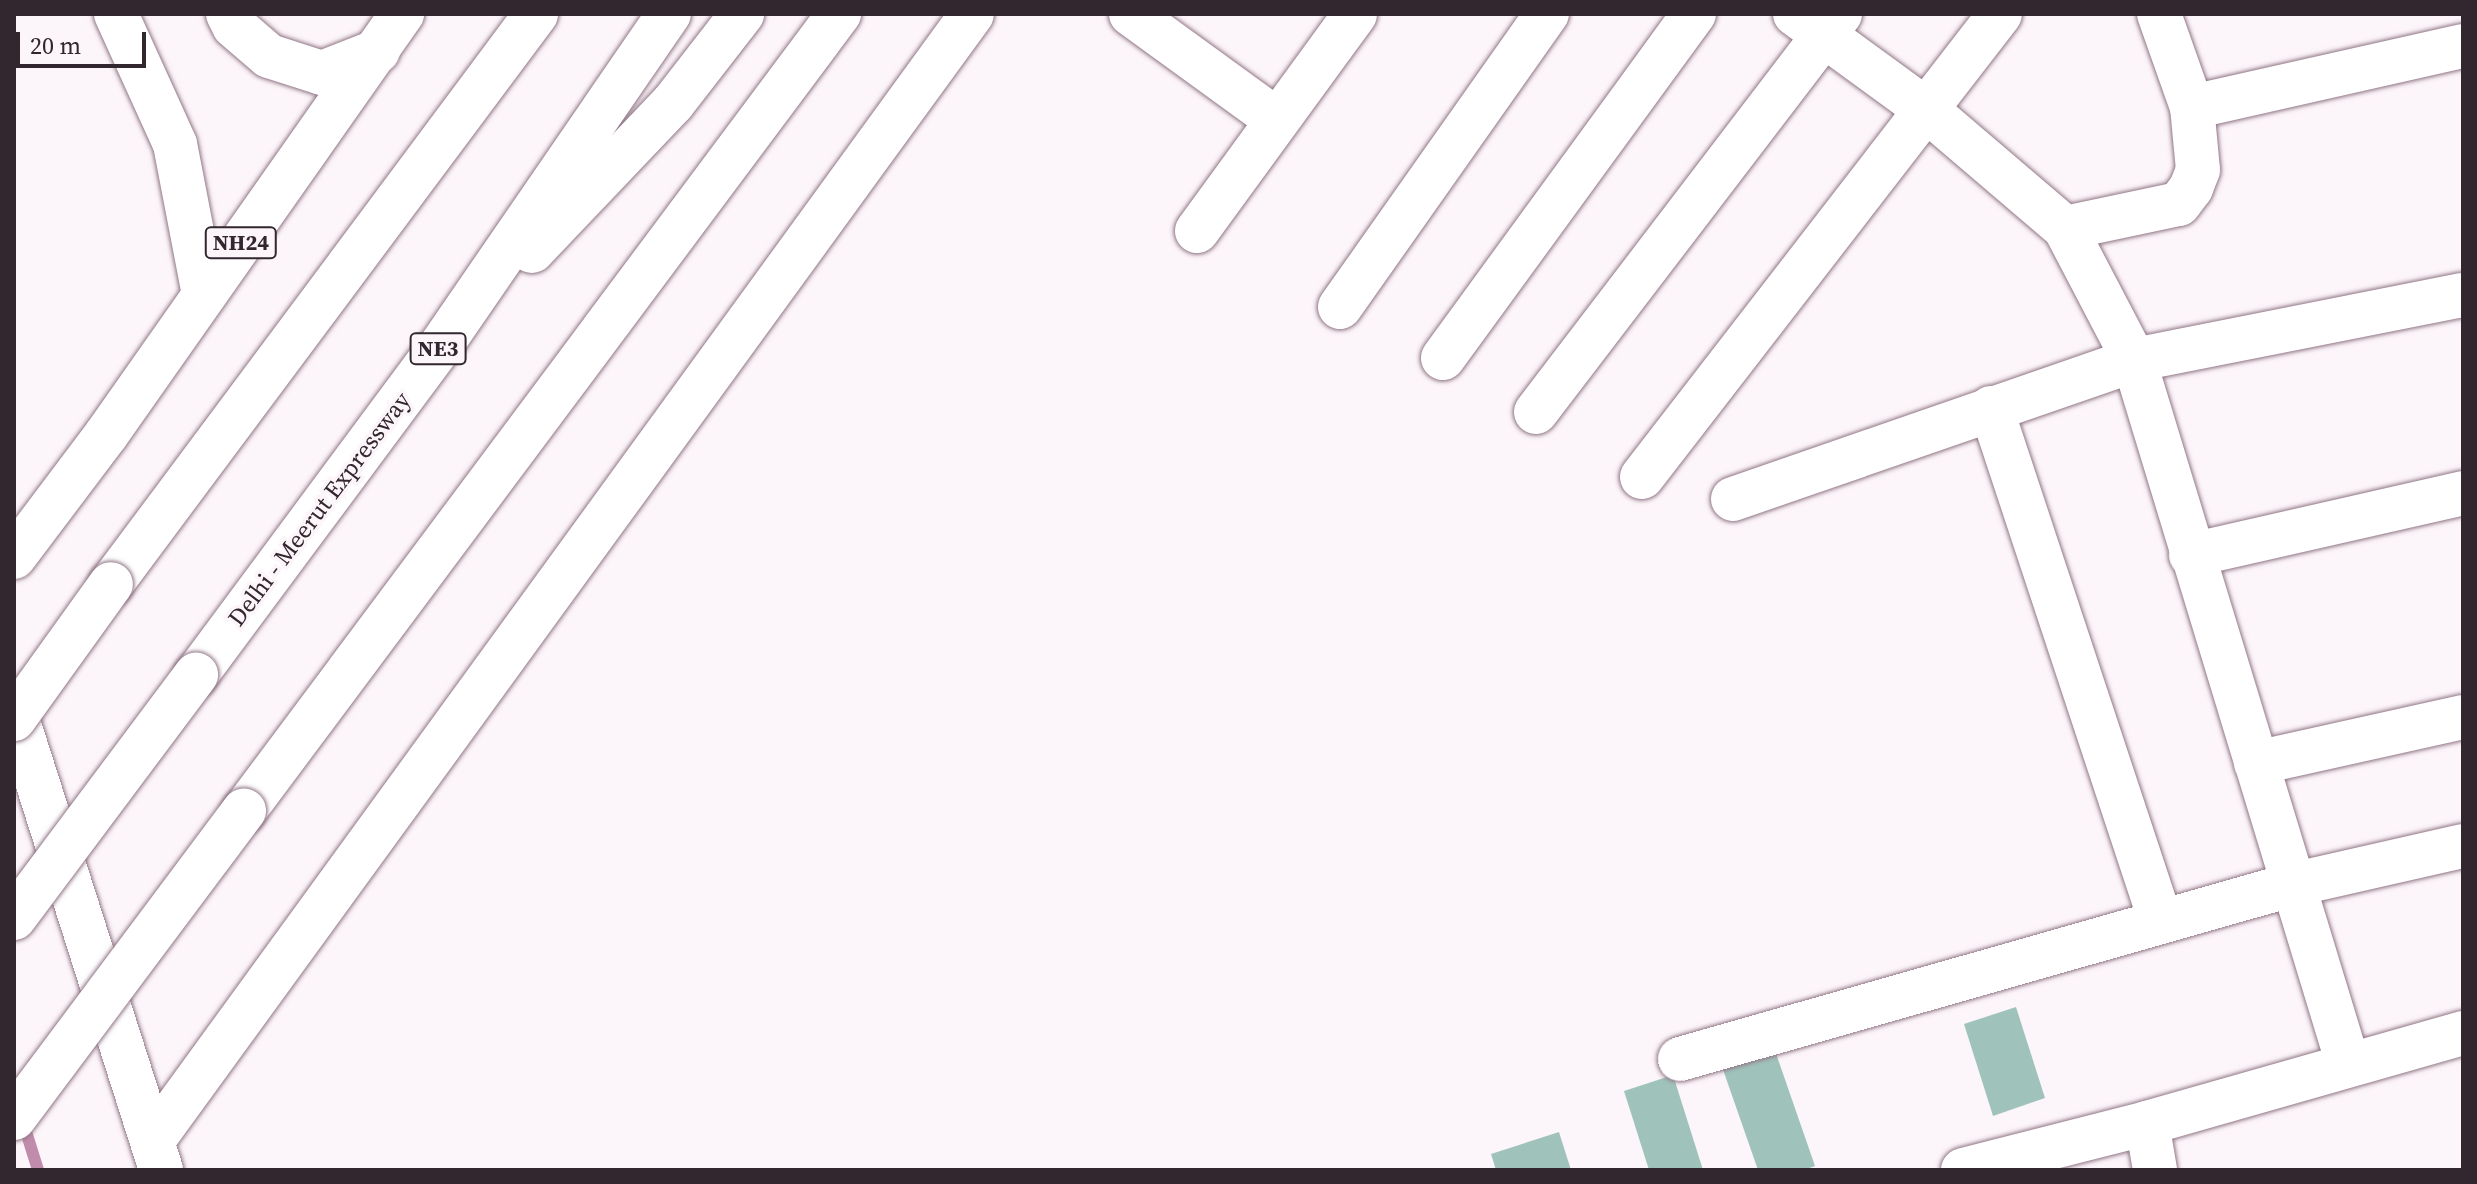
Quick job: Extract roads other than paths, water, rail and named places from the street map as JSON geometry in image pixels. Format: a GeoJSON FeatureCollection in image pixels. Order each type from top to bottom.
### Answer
{"type":"FeatureCollection","features":[{"type":"Feature","properties":{"kind":"main road"},"geometry":{"type":"LineString","coordinates":[[116,14],[175,144],[204,295]]}},
{"type":"Feature","properties":{"kind":"main road"},"geometry":{"type":"LineString","coordinates":[[228,14],[234,26],[269,56],[322,73],[378,51],[402,14]]}},
{"type":"Feature","properties":{"kind":"main road"},"geometry":{"type":"LineString","coordinates":[[498,64],[528,14]]}},
{"type":"Feature","properties":{"kind":"main road"},"geometry":{"type":"LineString","coordinates":[[14,719],[536,14]]}},
{"type":"Feature","properties":{"kind":"main road","name":"Delhi - Meerut Expressway"},"geometry":{"type":"LineString","coordinates":[[14,918],[440,347],[669,14]]}},
{"type":"Feature","properties":{"kind":"main road"},"geometry":{"type":"LineString","coordinates":[[440,347],[673,103],[742,14]]}},
{"type":"Feature","properties":{"kind":"main road"},"geometry":{"type":"LineString","coordinates":[[14,1118],[839,14]]}},
{"type":"Feature","properties":{"kind":"main road"},"geometry":{"type":"LineString","coordinates":[[157,1155],[972,14]]}},
{"type":"Feature","properties":{"kind":"main road"},"geometry":{"type":"LineString","coordinates":[[1131,14],[1277,120]]}},
{"type":"Feature","properties":{"kind":"main road"},"geometry":{"type":"LineString","coordinates":[[1197,231],[1355,14]]}},
{"type":"Feature","properties":{"kind":"main road"},"geometry":{"type":"LineString","coordinates":[[1340,307],[1547,14]]}},
{"type":"Feature","properties":{"kind":"main road"},"geometry":{"type":"LineString","coordinates":[[1443,358],[1694,14]]}},
{"type":"Feature","properties":{"kind":"main road"},"geometry":{"type":"LineString","coordinates":[[1642,477],[2000,14]]}},
{"type":"Feature","properties":{"kind":"main road"},"geometry":{"type":"LineString","coordinates":[[2065,228],[2179,204],[2191,188],[2198,170],[2192,107],[2159,14]]}},
{"type":"Feature","properties":{"kind":"main road"},"geometry":{"type":"LineString","coordinates":[[1536,412],[1820,21],[2065,228],[2134,360],[2291,885],[2348,1064]]}},
{"type":"Feature","properties":{"kind":"main road"},"geometry":{"type":"LineString","coordinates":[[2192,107],[2463,46]]}},
{"type":"Feature","properties":{"kind":"main road","name":"NH24"},"geometry":{"type":"LineString","coordinates":[[14,557],[106,435],[378,51]]}},
{"type":"Feature","properties":{"kind":"main road"},"geometry":{"type":"LineString","coordinates":[[1733,499],[2134,360],[2463,295]]}},
{"type":"Feature","properties":{"kind":"main road"},"geometry":{"type":"LineString","coordinates":[[1991,408],[2161,922]]}},
{"type":"Feature","properties":{"kind":"main road"},"geometry":{"type":"LineString","coordinates":[[2191,555],[2463,493]]}},
{"type":"Feature","properties":{"kind":"main road"},"geometry":{"type":"LineString","coordinates":[[14,709],[157,1155]]}},
{"type":"Feature","properties":{"kind":"main road"},"geometry":{"type":"LineString","coordinates":[[2256,763],[2463,717]]}},
{"type":"Feature","properties":{"kind":"main road"},"geometry":{"type":"LineString","coordinates":[[1680,1059],[2291,885],[2463,846]]}},
{"type":"Feature","properties":{"kind":"main road"},"geometry":{"type":"LineString","coordinates":[[1963,1170],[2147,1123],[2463,1033]]}},
{"type":"Feature","properties":{"kind":"main road"},"geometry":{"type":"LineString","coordinates":[[2147,1123],[2155,1170]]}},
{"type":"Feature","properties":{"kind":"waterway"},"geometry":{"type":"LineString","coordinates":[[23,1122],[38,1170]]}}]}
